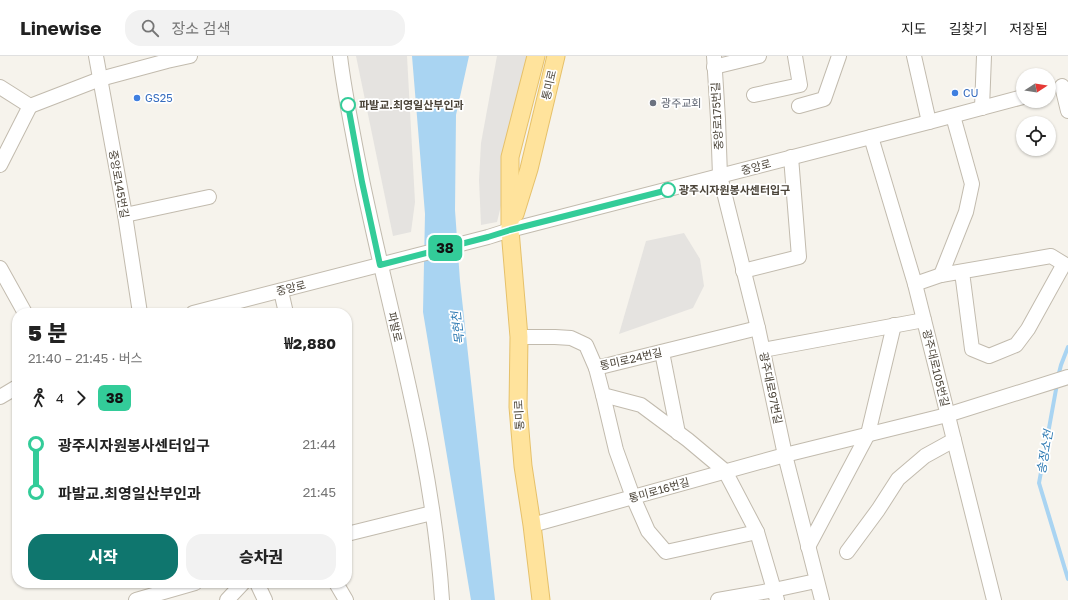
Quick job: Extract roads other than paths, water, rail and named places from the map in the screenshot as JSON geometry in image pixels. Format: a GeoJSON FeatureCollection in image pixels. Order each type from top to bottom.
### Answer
{"type":"FeatureCollection","features":[{"type":"Feature","properties":{"kind":"main road","name":"통미로"},"geometry":{"type":"LineString","coordinates":[[536,56],[510,157],[510,230],[519,337],[518,408],[523,466],[532,525],[540,600]]}},
{"type":"Feature","properties":{"kind":"main road","name":"통미로"},"geometry":{"type":"LineString","coordinates":[[510,230],[529,169],[556,56]]}},
{"type":"Feature","properties":{"kind":"street","name":"중앙로145번길"},"geometry":{"type":"LineString","coordinates":[[96,56],[125,215],[139,308]]}},
{"type":"Feature","properties":{"kind":"street"},"geometry":{"type":"LineString","coordinates":[[0,164],[30,106],[100,79],[166,58],[190,56]]}},
{"type":"Feature","properties":{"kind":"street","name":"파발로"},"geometry":{"type":"LineString","coordinates":[[340,56],[362,182],[384,264],[409,384],[432,513],[442,600]]}},
{"type":"Feature","properties":{"kind":"street"},"geometry":{"type":"LineString","coordinates":[[714,62],[759,56]]}},
{"type":"Feature","properties":{"kind":"street"},"geometry":{"type":"LineString","coordinates":[[754,95],[800,85],[795,56]]}},
{"type":"Feature","properties":{"kind":"street"},"geometry":{"type":"LineString","coordinates":[[799,106],[824,99],[839,56]]}},
{"type":"Feature","properties":{"kind":"street"},"geometry":{"type":"LineString","coordinates":[[914,56],[929,122]]}},
{"type":"Feature","properties":{"kind":"street"},"geometry":{"type":"LineString","coordinates":[[982,108],[984,56]]}},
{"type":"Feature","properties":{"kind":"street","name":"중앙로175번길"},"geometry":{"type":"LineString","coordinates":[[714,62],[720,176]]}},
{"type":"Feature","properties":{"kind":"street"},"geometry":{"type":"LineString","coordinates":[[0,87],[30,106]]}},
{"type":"Feature","properties":{"kind":"street"},"geometry":{"type":"LineString","coordinates":[[1060,87],[1068,111]]}},
{"type":"Feature","properties":{"kind":"street","name":"중앙로"},"geometry":{"type":"LineString","coordinates":[[226,308],[281,291],[510,230],[1016,99]]}},
{"type":"Feature","properties":{"kind":"street"},"geometry":{"type":"LineString","coordinates":[[941,275],[966,212],[972,184],[953,116]]}},
{"type":"Feature","properties":{"kind":"street","name":"광주대로105번길"},"geometry":{"type":"LineString","coordinates":[[871,137],[915,284],[994,600]]}},
{"type":"Feature","properties":{"kind":"street"},"geometry":{"type":"LineString","coordinates":[[742,271],[799,257],[791,157]]}},
{"type":"Feature","properties":{"kind":"street","name":"광주대로97번길"},"geometry":{"type":"LineString","coordinates":[[720,176],[742,271],[758,328],[785,455],[822,600]]}},
{"type":"Feature","properties":{"kind":"street"},"geometry":{"type":"LineString","coordinates":[[125,215],[209,197]]}},
{"type":"Feature","properties":{"kind":"street"},"geometry":{"type":"LineString","coordinates":[[915,284],[941,275],[1051,256],[1064,264],[1028,329],[1016,345],[988,356],[972,349],[962,272]]}},
{"type":"Feature","properties":{"kind":"street"},"geometry":{"type":"LineString","coordinates":[[0,268],[22,308]]}},
{"type":"Feature","properties":{"kind":"street"},"geometry":{"type":"LineString","coordinates":[[281,291],[285,308]]}},
{"type":"Feature","properties":{"kind":"street"},"geometry":{"type":"LineString","coordinates":[[762,350],[924,320]]}},
{"type":"Feature","properties":{"kind":"street"},"geometry":{"type":"LineString","coordinates":[[808,547],[868,434],[894,325]]}},
{"type":"Feature","properties":{"kind":"street","name":"통미로24번길"},"geometry":{"type":"LineString","coordinates":[[519,337],[571,338],[586,345],[596,368],[758,328]]}},
{"type":"Feature","properties":{"kind":"street"},"geometry":{"type":"LineString","coordinates":[[662,352],[678,433]]}},
{"type":"Feature","properties":{"kind":"street"},"geometry":{"type":"LineString","coordinates":[[596,368],[616,450],[633,497],[648,531],[666,552],[757,532]]}},
{"type":"Feature","properties":{"kind":"street","name":"통미로16번길"},"geometry":{"type":"LineString","coordinates":[[532,525],[725,471],[947,414],[1068,377]]}},
{"type":"Feature","properties":{"kind":"street"},"geometry":{"type":"LineString","coordinates":[[0,397],[12,390]]}},
{"type":"Feature","properties":{"kind":"street"},"geometry":{"type":"LineString","coordinates":[[603,395],[641,405],[725,471],[757,532],[776,595]]}},
{"type":"Feature","properties":{"kind":"street"},"geometry":{"type":"LineString","coordinates":[[847,552],[898,480],[925,456],[954,440]]}},
{"type":"Feature","properties":{"kind":"street"},"geometry":{"type":"LineString","coordinates":[[352,533],[432,513]]}},
{"type":"Feature","properties":{"kind":"street"},"geometry":{"type":"LineString","coordinates":[[718,600],[776,595],[816,581]]}},
{"type":"Feature","properties":{"kind":"street"},"geometry":{"type":"LineString","coordinates":[[136,600],[174,588]]}},
{"type":"Feature","properties":{"kind":"street"},"geometry":{"type":"LineString","coordinates":[[227,600],[238,588]]}},
{"type":"Feature","properties":{"kind":"street"},"geometry":{"type":"LineString","coordinates":[[259,588],[265,600]]}},
{"type":"Feature","properties":{"kind":"street"},"geometry":{"type":"LineString","coordinates":[[339,588],[346,600]]}},
{"type":"Feature","properties":{"kind":"water","name":"목현천"},"geometry":{"type":"Polygon","coordinates":[[[412,56],[469,56],[456,115],[455,210],[460,281],[495,600],[471,600],[423,312],[425,214],[412,56]]]}},
{"type":"Feature","properties":{"kind":"waterway","name":"송정소천"},"geometry":{"type":"LineString","coordinates":[[1058,377],[1068,347]]}},
{"type":"Feature","properties":{"kind":"waterway","name":"송정소천"},"geometry":{"type":"LineString","coordinates":[[1057,384],[1039,483],[1068,579]]}},
{"type":"Feature","properties":{"kind":"place","name":"CU"},"geometry":{"type":"Point","coordinates":[955,93]}},
{"type":"Feature","properties":{"kind":"place","name":"GS25"},"geometry":{"type":"Point","coordinates":[137,98]}},
{"type":"Feature","properties":{"kind":"place","name":"광주교회"},"geometry":{"type":"Point","coordinates":[653,103]}},
{"type":"Feature","properties":{"kind":"place","name":"파발교.최영일산부인과"},"geometry":{"type":"Point","coordinates":[348,105]}},
{"type":"Feature","properties":{"kind":"place","name":"광주시자원봉사센터입구"},"geometry":{"type":"Point","coordinates":[668,190]}}]}
